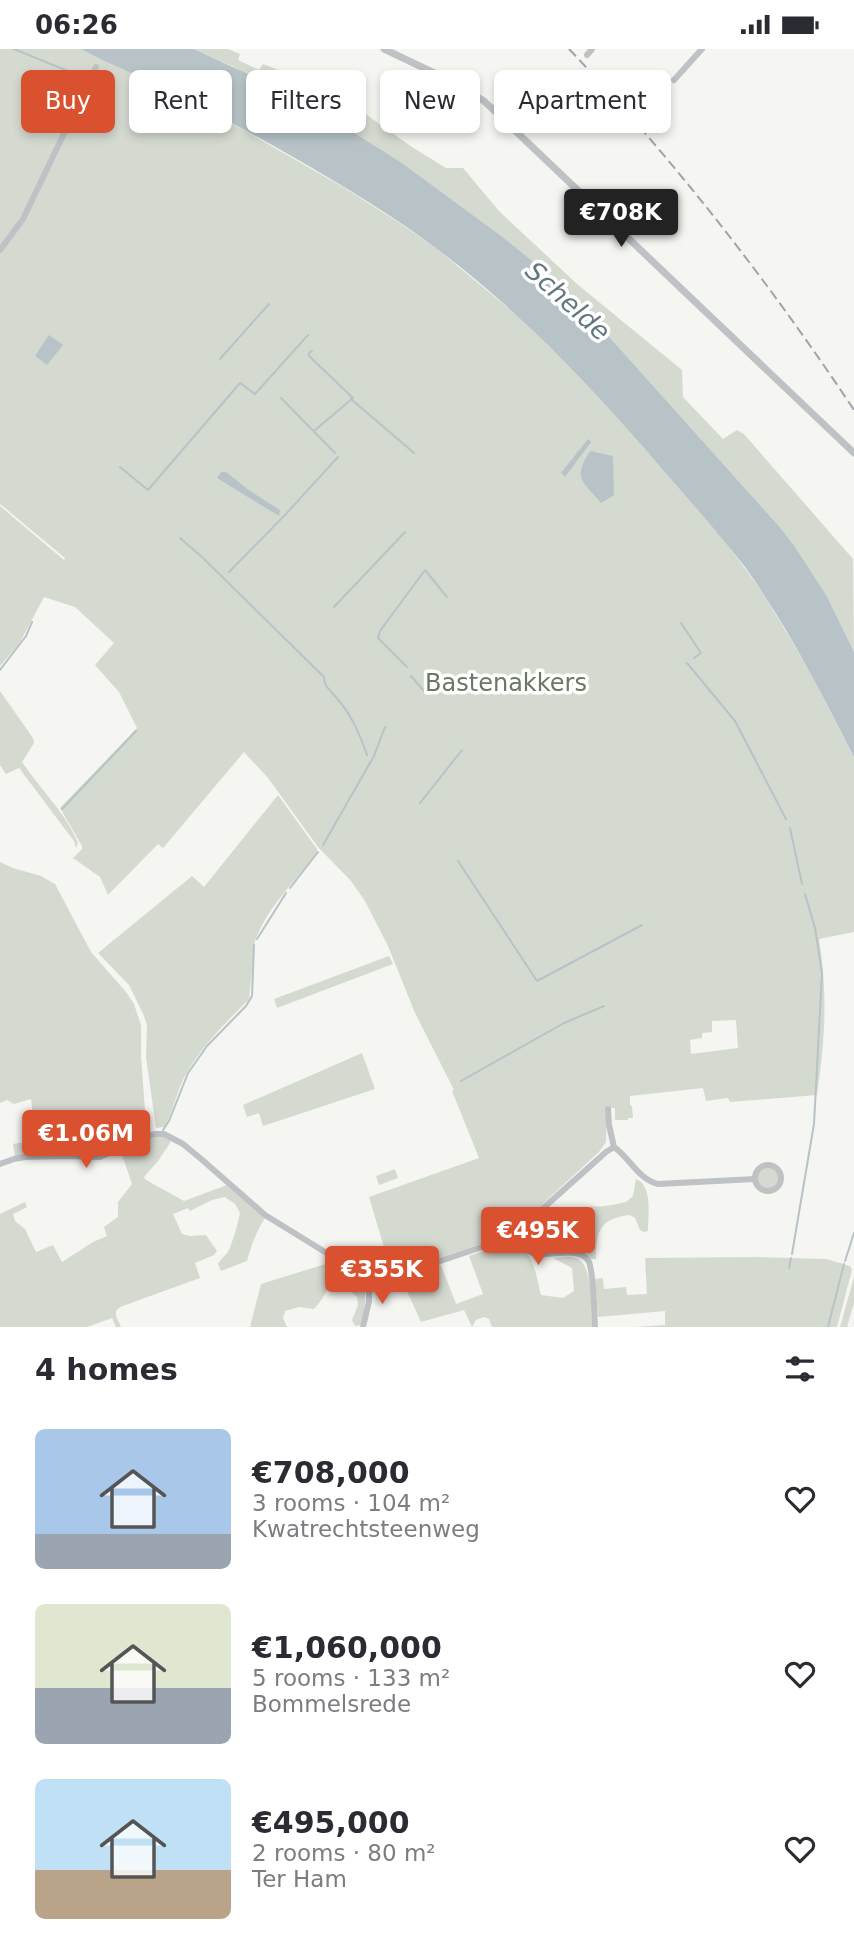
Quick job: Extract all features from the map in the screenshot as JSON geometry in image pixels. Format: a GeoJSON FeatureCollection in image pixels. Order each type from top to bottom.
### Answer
{"type":"FeatureCollection","features":[{"type":"Feature","properties":{"kind":"street"},"geometry":{"type":"LineString","coordinates":[[384,49],[449,79],[484,101],[854,453]]}},
{"type":"Feature","properties":{"kind":"street"},"geometry":{"type":"LineString","coordinates":[[674,80],[702,49]]}},
{"type":"Feature","properties":{"kind":"street"},"geometry":{"type":"LineString","coordinates":[[0,250],[23,219],[96,67]]}},
{"type":"Feature","properties":{"kind":"street"},"geometry":{"type":"LineString","coordinates":[[608,1109],[609,1125],[616,1149],[649,1182],[658,1184],[755,1179]]}},
{"type":"Feature","properties":{"kind":"street"},"geometry":{"type":"LineString","coordinates":[[0,1164],[24,1157],[100,1157],[146,1136],[167,1135],[182,1143],[257,1209],[364,1276],[369,1282],[369,1295],[363,1327]]}},
{"type":"Feature","properties":{"kind":"street"},"geometry":{"type":"LineString","coordinates":[[369,1282],[393,1277],[511,1237],[606,1152],[616,1149]]}},
{"type":"Feature","properties":{"kind":"street"},"geometry":{"type":"LineString","coordinates":[[765,1165],[776,1167],[780,1174],[777,1186],[768,1191],[759,1187],[755,1179],[756,1172],[765,1165]]}},
{"type":"Feature","properties":{"kind":"street"},"geometry":{"type":"LineString","coordinates":[[511,1237],[536,1254],[574,1253],[586,1258],[591,1270],[595,1327]]}},
{"type":"Feature","properties":{"kind":"green space","name":"Bastenakkers"},"geometry":{"type":"Polygon","coordinates":[[[0,49],[81,49],[129,72],[129,133],[232,133],[232,124],[343,187],[401,224],[437,249],[524,321],[580,376],[724,540],[763,593],[808,668],[854,757],[854,932],[819,939],[824,979],[824,1017],[817,1095],[730,1102],[728,1098],[706,1101],[703,1088],[630,1096],[633,1118],[615,1120],[615,1108],[607,1108],[606,1142],[599,1152],[510,1234],[392,1274],[369,1197],[479,1158],[452,1091],[454,1090],[415,1013],[388,946],[365,901],[351,881],[318,847],[268,778],[244,752],[163,848],[158,844],[108,895],[100,877],[73,858],[82,846],[60,808],[137,728],[119,692],[95,665],[114,643],[75,607],[44,597],[19,644],[0,666],[0,506],[64,560],[65,558],[0,504],[0,49]],[[736,1020],[712,1021],[712,1032],[702,1033],[702,1038],[690,1040],[691,1054],[738,1048],[736,1020]]]}},
{"type":"Feature","properties":{"kind":"green space"},"geometry":{"type":"Polygon","coordinates":[[[194,49],[228,49],[240,54],[238,60],[259,70],[246,70],[246,74],[194,49]]]}},
{"type":"Feature","properties":{"kind":"green space"},"geometry":{"type":"Polygon","coordinates":[[[263,64],[279,70],[259,70],[263,64]]]}},
{"type":"Feature","properties":{"kind":"green space"},"geometry":{"type":"Polygon","coordinates":[[[366,114],[380,124],[380,133],[392,133],[446,168],[463,168],[499,211],[577,284],[682,370],[683,397],[723,439],[737,430],[744,434],[853,559],[854,652],[819,587],[778,525],[595,321],[549,274],[402,163],[349,133],[366,133],[366,114]]]}},
{"type":"Feature","properties":{"kind":"green space"},"geometry":{"type":"Polygon","coordinates":[[[0,691],[33,738],[34,743],[22,762],[67,821],[78,843],[76,848],[74,841],[19,768],[6,774],[0,765],[0,691]]]}},
{"type":"Feature","properties":{"kind":"green space"},"geometry":{"type":"Polygon","coordinates":[[[278,795],[317,852],[274,906],[260,929],[255,941],[249,999],[199,1053],[183,1080],[166,1125],[156,1128],[146,1057],[147,1025],[129,985],[98,953],[192,876],[204,887],[278,795]]]}},
{"type":"Feature","properties":{"kind":"green space"},"geometry":{"type":"Polygon","coordinates":[[[0,862],[41,876],[55,884],[91,952],[134,1004],[141,1025],[146,1125],[144,1132],[123,1145],[98,1155],[76,1153],[15,1156],[13,1144],[32,1141],[33,1116],[31,1099],[14,1104],[7,1100],[0,1103],[0,862]]]}},
{"type":"Feature","properties":{"kind":"green space"},"geometry":{"type":"Polygon","coordinates":[[[389,956],[393,964],[277,1008],[274,999],[389,956]]]}},
{"type":"Feature","properties":{"kind":"green space"},"geometry":{"type":"Polygon","coordinates":[[[362,1053],[375,1089],[263,1126],[259,1113],[247,1117],[243,1105],[362,1053]]]}},
{"type":"Feature","properties":{"kind":"green space"},"geometry":{"type":"Polygon","coordinates":[[[162,1135],[171,1140],[170,1143],[144,1177],[146,1180],[184,1201],[227,1185],[265,1218],[247,1261],[221,1271],[218,1264],[229,1250],[240,1213],[235,1204],[225,1197],[212,1200],[190,1211],[188,1208],[173,1214],[182,1234],[206,1235],[217,1251],[195,1263],[200,1278],[120,1307],[116,1316],[121,1327],[116,1327],[112,1318],[87,1327],[0,1327],[0,1214],[25,1202],[27,1207],[13,1214],[15,1221],[25,1229],[36,1252],[53,1245],[62,1262],[107,1236],[104,1227],[118,1217],[118,1202],[132,1184],[121,1152],[143,1139],[162,1135]]]}},
{"type":"Feature","properties":{"kind":"green space"},"geometry":{"type":"Polygon","coordinates":[[[767,1167],[777,1174],[778,1178],[771,1188],[767,1189],[757,1182],[756,1178],[763,1168],[767,1167]]]}},
{"type":"Feature","properties":{"kind":"green space"},"geometry":{"type":"Polygon","coordinates":[[[395,1169],[398,1178],[379,1185],[376,1176],[395,1169]]]}},
{"type":"Feature","properties":{"kind":"green space"},"geometry":{"type":"Polygon","coordinates":[[[636,1179],[647,1194],[648,1231],[640,1230],[635,1218],[629,1215],[611,1220],[601,1228],[596,1259],[591,1259],[587,1253],[590,1206],[626,1202],[633,1196],[636,1179]]]}},
{"type":"Feature","properties":{"kind":"green space"},"geometry":{"type":"Polygon","coordinates":[[[506,1243],[515,1244],[528,1254],[541,1295],[563,1298],[574,1291],[572,1268],[553,1258],[573,1257],[582,1262],[589,1278],[592,1327],[492,1327],[489,1319],[484,1317],[476,1320],[472,1327],[464,1310],[421,1322],[401,1278],[441,1265],[456,1304],[483,1294],[469,1256],[506,1243]]]}},
{"type":"Feature","properties":{"kind":"green space"},"geometry":{"type":"Polygon","coordinates":[[[645,1258],[826,1259],[850,1266],[852,1270],[837,1327],[635,1327],[665,1325],[665,1311],[598,1317],[595,1279],[603,1278],[604,1289],[626,1287],[627,1295],[647,1294],[645,1258]]]}},
{"type":"Feature","properties":{"kind":"green space"},"geometry":{"type":"Polygon","coordinates":[[[332,1262],[353,1274],[363,1286],[365,1302],[361,1325],[355,1326],[352,1320],[358,1305],[357,1297],[335,1284],[314,1309],[299,1307],[285,1311],[283,1318],[287,1327],[250,1327],[261,1284],[332,1262]]]}},
{"type":"Feature","properties":{"kind":"green space"},"geometry":{"type":"Polygon","coordinates":[[[854,1277],[854,1303],[847,1327],[840,1327],[854,1277]]]}},
{"type":"Feature","properties":{"kind":"water","name":"Schelde"},"geometry":{"type":"Polygon","coordinates":[[[81,49],[194,49],[246,73],[246,131],[232,123],[232,70],[129,72],[81,49]]]}},
{"type":"Feature","properties":{"kind":"water","name":"Schelde"},"geometry":{"type":"Polygon","coordinates":[[[249,133],[354,133],[402,163],[500,235],[549,274],[595,321],[778,525],[826,595],[854,652],[854,757],[790,636],[745,567],[603,402],[508,307],[439,250],[347,189],[249,133]]]}},
{"type":"Feature","properties":{"kind":"water"},"geometry":{"type":"Polygon","coordinates":[[[49,335],[63,345],[47,365],[35,356],[49,335]]]}},
{"type":"Feature","properties":{"kind":"water"},"geometry":{"type":"Polygon","coordinates":[[[588,439],[591,442],[565,477],[561,473],[588,439]]]}},
{"type":"Feature","properties":{"kind":"water"},"geometry":{"type":"Polygon","coordinates":[[[590,451],[613,456],[614,495],[601,503],[582,479],[582,468],[590,451]]]}},
{"type":"Feature","properties":{"kind":"water"},"geometry":{"type":"Polygon","coordinates":[[[221,472],[226,472],[280,510],[279,516],[217,478],[221,472]]]}},
{"type":"Feature","properties":{"kind":"waterway"},"geometry":{"type":"LineString","coordinates":[[14,49],[65,70]]}},
{"type":"Feature","properties":{"kind":"waterway"},"geometry":{"type":"LineString","coordinates":[[220,359],[269,304]]}},
{"type":"Feature","properties":{"kind":"waterway"},"geometry":{"type":"LineString","coordinates":[[120,467],[148,490],[240,383],[255,394],[308,335]]}},
{"type":"Feature","properties":{"kind":"waterway"},"geometry":{"type":"LineString","coordinates":[[312,351],[309,356],[353,398],[314,431]]}},
{"type":"Feature","properties":{"kind":"waterway"},"geometry":{"type":"LineString","coordinates":[[281,398],[335,453]]}},
{"type":"Feature","properties":{"kind":"waterway"},"geometry":{"type":"LineString","coordinates":[[351,399],[414,453]]}},
{"type":"Feature","properties":{"kind":"waterway"},"geometry":{"type":"LineString","coordinates":[[229,572],[338,457]]}},
{"type":"Feature","properties":{"kind":"waterway"},"geometry":{"type":"LineString","coordinates":[[334,607],[405,532]]}},
{"type":"Feature","properties":{"kind":"waterway"},"geometry":{"type":"LineString","coordinates":[[180,538],[324,677],[327,687],[354,724],[367,755]]}},
{"type":"Feature","properties":{"kind":"waterway"},"geometry":{"type":"LineString","coordinates":[[407,667],[378,638],[380,631],[425,570],[447,597]]}},
{"type":"Feature","properties":{"kind":"waterway"},"geometry":{"type":"LineString","coordinates":[[0,670],[26,636],[32,622]]}},
{"type":"Feature","properties":{"kind":"waterway"},"geometry":{"type":"LineString","coordinates":[[681,623],[701,653],[694,658]]}},
{"type":"Feature","properties":{"kind":"waterway"},"geometry":{"type":"LineString","coordinates":[[687,663],[735,721],[786,819]]}},
{"type":"Feature","properties":{"kind":"waterway"},"geometry":{"type":"LineString","coordinates":[[411,676],[425,692]]}},
{"type":"Feature","properties":{"kind":"waterway"},"geometry":{"type":"LineString","coordinates":[[323,845],[374,756],[385,727]]}},
{"type":"Feature","properties":{"kind":"waterway"},"geometry":{"type":"LineString","coordinates":[[62,809],[136,731]]}},
{"type":"Feature","properties":{"kind":"waterway"},"geometry":{"type":"LineString","coordinates":[[420,803],[462,750]]}},
{"type":"Feature","properties":{"kind":"waterway"},"geometry":{"type":"LineString","coordinates":[[790,828],[802,884]]}},
{"type":"Feature","properties":{"kind":"waterway"},"geometry":{"type":"LineString","coordinates":[[290,888],[318,852]]}},
{"type":"Feature","properties":{"kind":"waterway"},"geometry":{"type":"LineString","coordinates":[[458,861],[537,981],[642,925]]}},
{"type":"Feature","properties":{"kind":"waterway"},"geometry":{"type":"LineString","coordinates":[[257,939],[286,893]]}},
{"type":"Feature","properties":{"kind":"waterway"},"geometry":{"type":"LineString","coordinates":[[792,1254],[814,1124],[822,973],[815,928],[805,894]]}},
{"type":"Feature","properties":{"kind":"waterway"},"geometry":{"type":"LineString","coordinates":[[163,1130],[188,1073],[207,1046],[246,1006],[252,996],[254,945]]}},
{"type":"Feature","properties":{"kind":"waterway"},"geometry":{"type":"LineString","coordinates":[[461,1081],[564,1023],[604,1006]]}},
{"type":"Feature","properties":{"kind":"waterway"},"geometry":{"type":"LineString","coordinates":[[845,1261],[854,1233]]}},
{"type":"Feature","properties":{"kind":"waterway"},"geometry":{"type":"LineString","coordinates":[[789,1268],[791,1258]]}},
{"type":"Feature","properties":{"kind":"waterway"},"geometry":{"type":"LineString","coordinates":[[828,1327],[844,1264]]}},
{"type":"Feature","properties":{"kind":"railway"},"geometry":{"type":"LineString","coordinates":[[569,49],[646,135],[719,223],[789,315],[854,410]]}}]}
